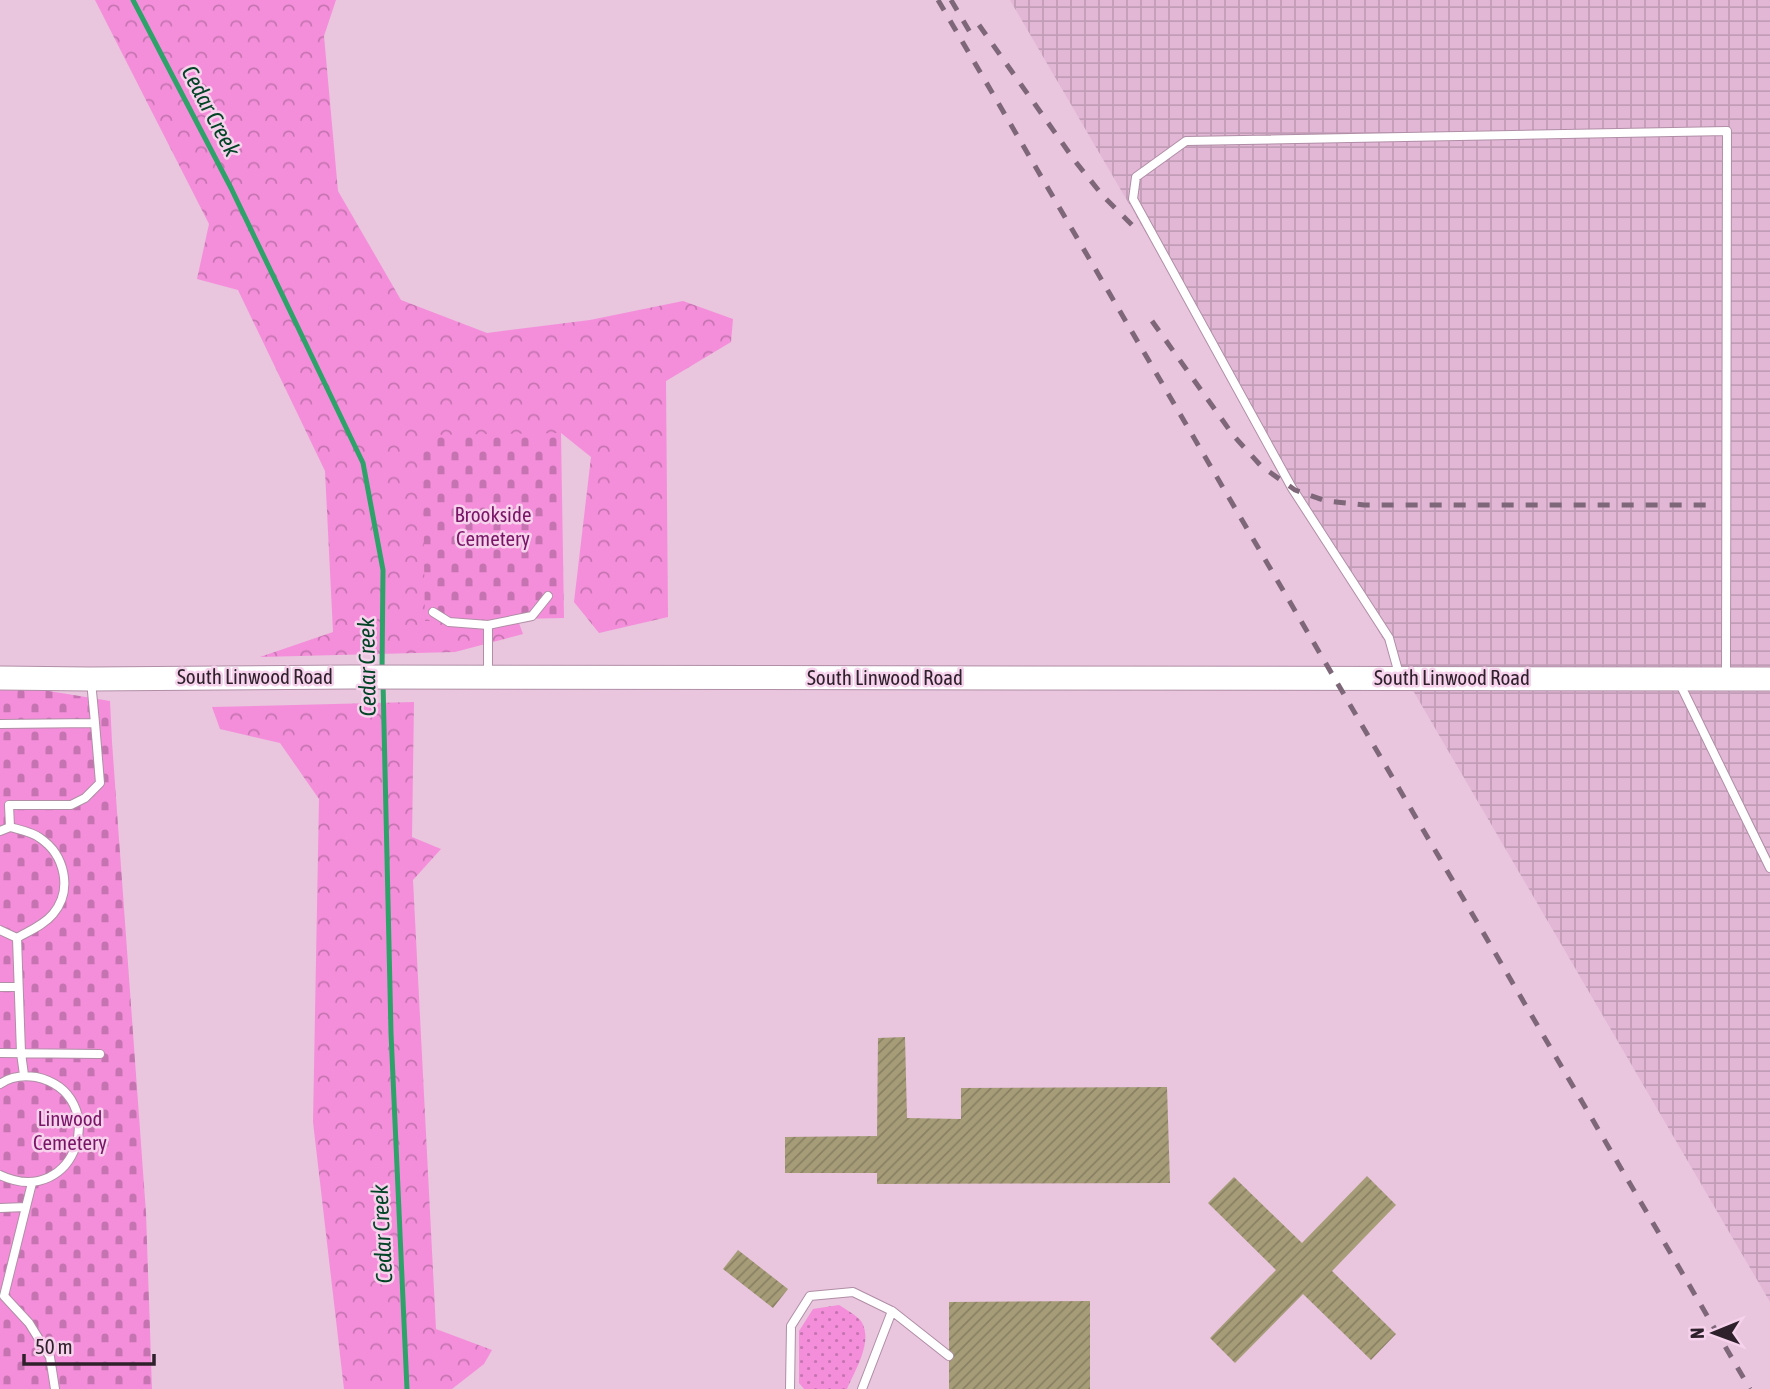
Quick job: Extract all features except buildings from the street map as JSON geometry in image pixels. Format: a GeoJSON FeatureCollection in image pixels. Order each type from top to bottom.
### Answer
{"type":"FeatureCollection","features":[{"type":"Feature","properties":{"kind":"main road","name":"South Linwood Road"},"geometry":{"type":"LineString","coordinates":[[0,678],[1770,678]]}},
{"type":"Feature","properties":{"kind":"lane"},"geometry":{"type":"LineString","coordinates":[[1400,677],[1389,639],[1292,488],[1133,199],[1136,177],[1186,141],[1727,131],[1726,679]]}},
{"type":"Feature","properties":{"kind":"lane"},"geometry":{"type":"LineString","coordinates":[[433,612],[449,622],[488,625],[532,616],[548,596]]}},
{"type":"Feature","properties":{"kind":"lane"},"geometry":{"type":"LineString","coordinates":[[488,625],[488,678]]}},
{"type":"Feature","properties":{"kind":"lane"},"geometry":{"type":"LineString","coordinates":[[10,827],[5,805],[71,805],[85,798],[100,783],[90,679]]}},
{"type":"Feature","properties":{"kind":"lane"},"geometry":{"type":"LineString","coordinates":[[1678,679],[1770,868]]}},
{"type":"Feature","properties":{"kind":"lane"},"geometry":{"type":"LineString","coordinates":[[0,723],[95,723]]}},
{"type":"Feature","properties":{"kind":"lane"},"geometry":{"type":"LineString","coordinates":[[0,831],[10,827],[38,836],[59,857],[64,874],[65,885],[60,903],[52,916],[17,938]]}},
{"type":"Feature","properties":{"kind":"lane"},"geometry":{"type":"LineString","coordinates":[[0,930],[17,938]]}},
{"type":"Feature","properties":{"kind":"lane"},"geometry":{"type":"LineString","coordinates":[[17,938],[24,1075]]}},
{"type":"Feature","properties":{"kind":"lane"},"geometry":{"type":"LineString","coordinates":[[0,987],[18,988]]}},
{"type":"Feature","properties":{"kind":"lane"},"geometry":{"type":"LineString","coordinates":[[0,1053],[100,1054]]}},
{"type":"Feature","properties":{"kind":"lane"},"geometry":{"type":"LineString","coordinates":[[0,1084],[24,1075],[46,1080],[60,1087],[72,1101],[79,1122],[79,1141],[68,1163],[54,1175],[32,1183],[13,1181],[0,1175]]}},
{"type":"Feature","properties":{"kind":"lane"},"geometry":{"type":"LineString","coordinates":[[32,1183],[2,1296],[29,1324],[50,1357],[55,1389]]}},
{"type":"Feature","properties":{"kind":"lane"},"geometry":{"type":"LineString","coordinates":[[0,1208],[26,1207]]}},
{"type":"Feature","properties":{"kind":"lane"},"geometry":{"type":"LineString","coordinates":[[790,1389],[791,1326],[810,1296],[853,1292],[892,1311],[949,1356]]}},
{"type":"Feature","properties":{"kind":"lane"},"geometry":{"type":"LineString","coordinates":[[862,1389],[892,1311]]}},
{"type":"Feature","properties":{"kind":"shaded area"},"geometry":{"type":"Polygon","coordinates":[[[1010,0],[1770,0],[1770,1302],[1010,0]]]}},
{"type":"Feature","properties":{"kind":"green space"},"geometry":{"type":"Polygon","coordinates":[[[95,0],[336,0],[324,36],[338,191],[401,300],[487,333],[590,320],[683,301],[733,319],[731,342],[666,381],[668,617],[599,633],[574,602],[591,457],[561,433],[513,607],[523,634],[455,652],[260,657],[333,632],[325,471],[238,290],[197,279],[209,224],[95,0]]]}},
{"type":"Feature","properties":{"kind":"green space","name":"Brookside Cemetery"},"geometry":{"type":"Polygon","coordinates":[[[561,433],[564,618],[425,621],[422,435],[561,433]]]}},
{"type":"Feature","properties":{"kind":"green space","name":"Linwood Cemetery"},"geometry":{"type":"Polygon","coordinates":[[[0,683],[110,701],[146,1213],[152,1389],[0,1389],[0,683]]]}},
{"type":"Feature","properties":{"kind":"green space"},"geometry":{"type":"Polygon","coordinates":[[[414,702],[412,837],[441,849],[413,880],[436,1329],[492,1350],[484,1364],[452,1389],[344,1389],[313,1122],[319,799],[280,743],[220,729],[212,707],[414,702]]]}},
{"type":"Feature","properties":{"kind":"green space"},"geometry":{"type":"Polygon","coordinates":[[[839,1305],[859,1319],[864,1329],[864,1346],[858,1364],[847,1389],[804,1389],[799,1383],[799,1331],[813,1309],[839,1305]]]}},
{"type":"Feature","properties":{"kind":"waterway","name":"Cedar Creek"},"geometry":{"type":"LineString","coordinates":[[133,0],[231,188],[363,463],[383,570],[382,672]]}},
{"type":"Feature","properties":{"kind":"waterway","name":"Cedar Creek"},"geometry":{"type":"LineString","coordinates":[[383,682],[391,1033],[407,1389]]}},
{"type":"Feature","properties":{"kind":"railway"},"geometry":{"type":"LineString","coordinates":[[938,0],[1750,1389]]}},
{"type":"Feature","properties":{"kind":"railway"},"geometry":{"type":"LineString","coordinates":[[951,0],[974,39]]}},
{"type":"Feature","properties":{"kind":"railway"},"geometry":{"type":"LineString","coordinates":[[979,25],[1075,161],[1103,196],[1133,226]]}},
{"type":"Feature","properties":{"kind":"railway"},"geometry":{"type":"LineString","coordinates":[[1152,321],[1233,435],[1261,466],[1295,490],[1326,501],[1364,505],[1714,505]]}}]}
